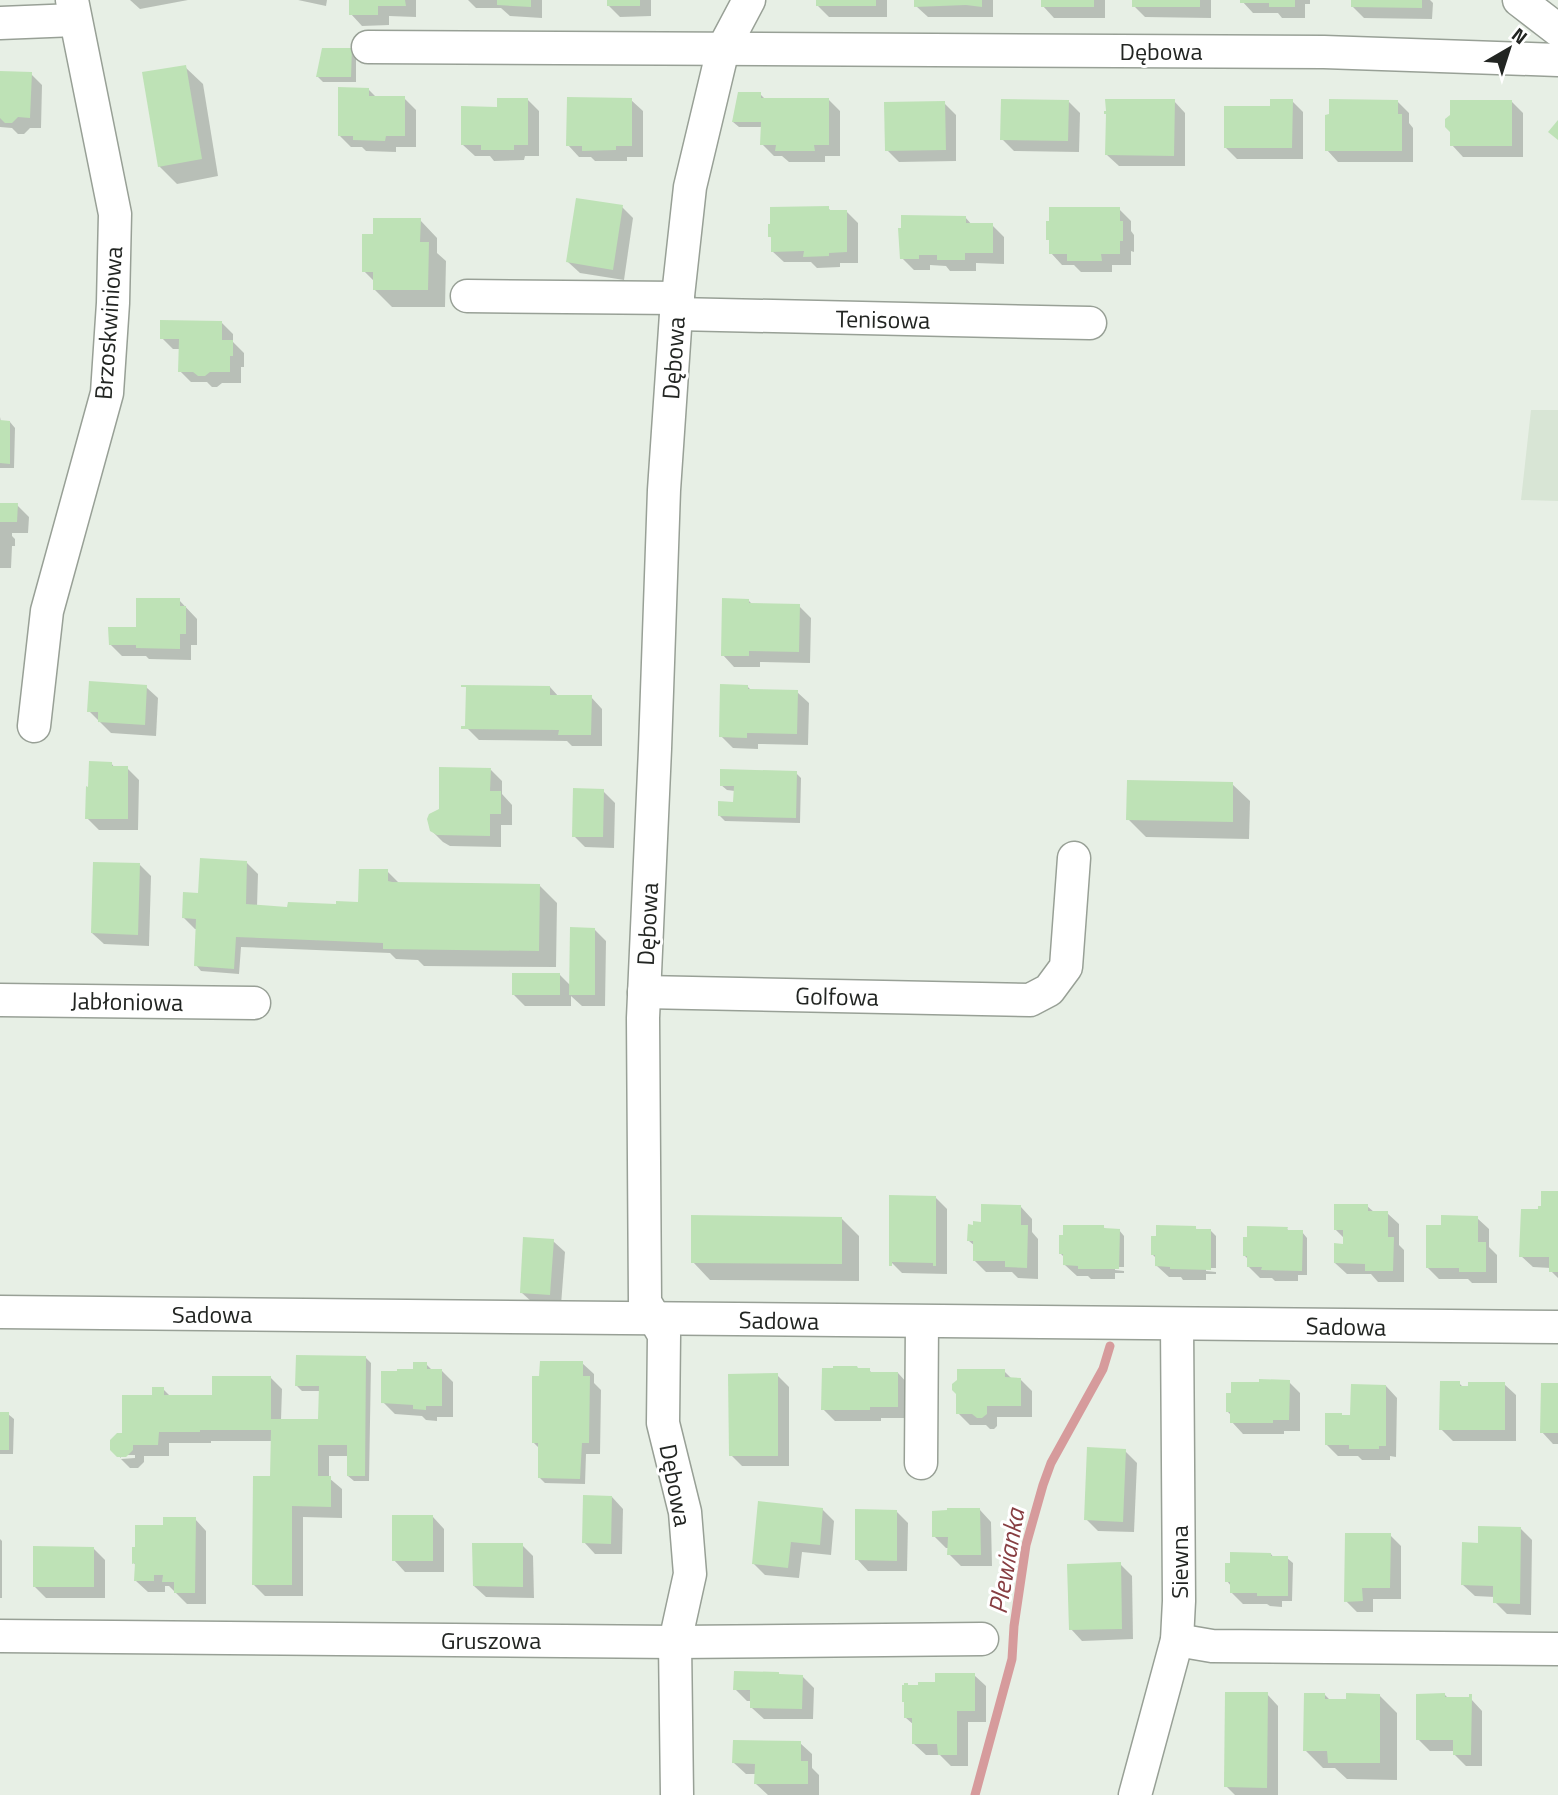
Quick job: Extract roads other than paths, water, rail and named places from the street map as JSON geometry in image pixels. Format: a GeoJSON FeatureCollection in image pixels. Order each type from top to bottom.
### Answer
{"type":"FeatureCollection","features":[{"type":"Feature","properties":{"kind":"street","name":"Dębowa"},"geometry":{"type":"LineString","coordinates":[[677,1795],[675,1642],[690,1574],[685,1512],[663,1423],[664,1335],[645,1302],[643,1031],[664,490],[677,306],[691,187],[723,49],[749,0]]}},
{"type":"Feature","properties":{"kind":"street"},"geometry":{"type":"LineString","coordinates":[[1519,0],[1558,30]]}},
{"type":"Feature","properties":{"kind":"street"},"geometry":{"type":"LineString","coordinates":[[0,23],[73,10]]}},
{"type":"Feature","properties":{"kind":"street","name":"Brzoskwiniowa"},"geometry":{"type":"LineString","coordinates":[[34,726],[47,611],[107,393],[113,303],[115,214],[73,10]]}},
{"type":"Feature","properties":{"kind":"street","name":"Dębowa"},"geometry":{"type":"LineString","coordinates":[[368,47],[1310,52],[1558,60]]}},
{"type":"Feature","properties":{"kind":"street","name":"Tenisowa"},"geometry":{"type":"LineString","coordinates":[[467,296],[1090,323]]}},
{"type":"Feature","properties":{"kind":"street","name":"Golfowa"},"geometry":{"type":"LineString","coordinates":[[644,992],[1030,1000],[1049,990],[1066,967],[1074,858]]}},
{"type":"Feature","properties":{"kind":"street","name":"Jabłoniowa"},"geometry":{"type":"LineString","coordinates":[[0,1000],[254,1003]]}},
{"type":"Feature","properties":{"kind":"street","name":"Sadowa"},"geometry":{"type":"LineString","coordinates":[[0,1312],[1558,1327]]}},
{"type":"Feature","properties":{"kind":"street"},"geometry":{"type":"LineString","coordinates":[[921,1463],[922,1322]]}},
{"type":"Feature","properties":{"kind":"street","name":"Siewna"},"geometry":{"type":"LineString","coordinates":[[1135,1795],[1177,1640],[1177,1324]]}},
{"type":"Feature","properties":{"kind":"street","name":"Gruszowa"},"geometry":{"type":"LineString","coordinates":[[0,1636],[675,1642],[982,1639]]}},
{"type":"Feature","properties":{"kind":"street"},"geometry":{"type":"LineString","coordinates":[[1177,1640],[1212,1646],[1558,1649]]}},
{"type":"Feature","properties":{"kind":"waterway","name":"Plewianka"},"geometry":{"type":"LineString","coordinates":[[975,1795],[1012,1659],[1026,1545],[1043,1485],[1051,1463],[1103,1369],[1110,1346]]}}]}
